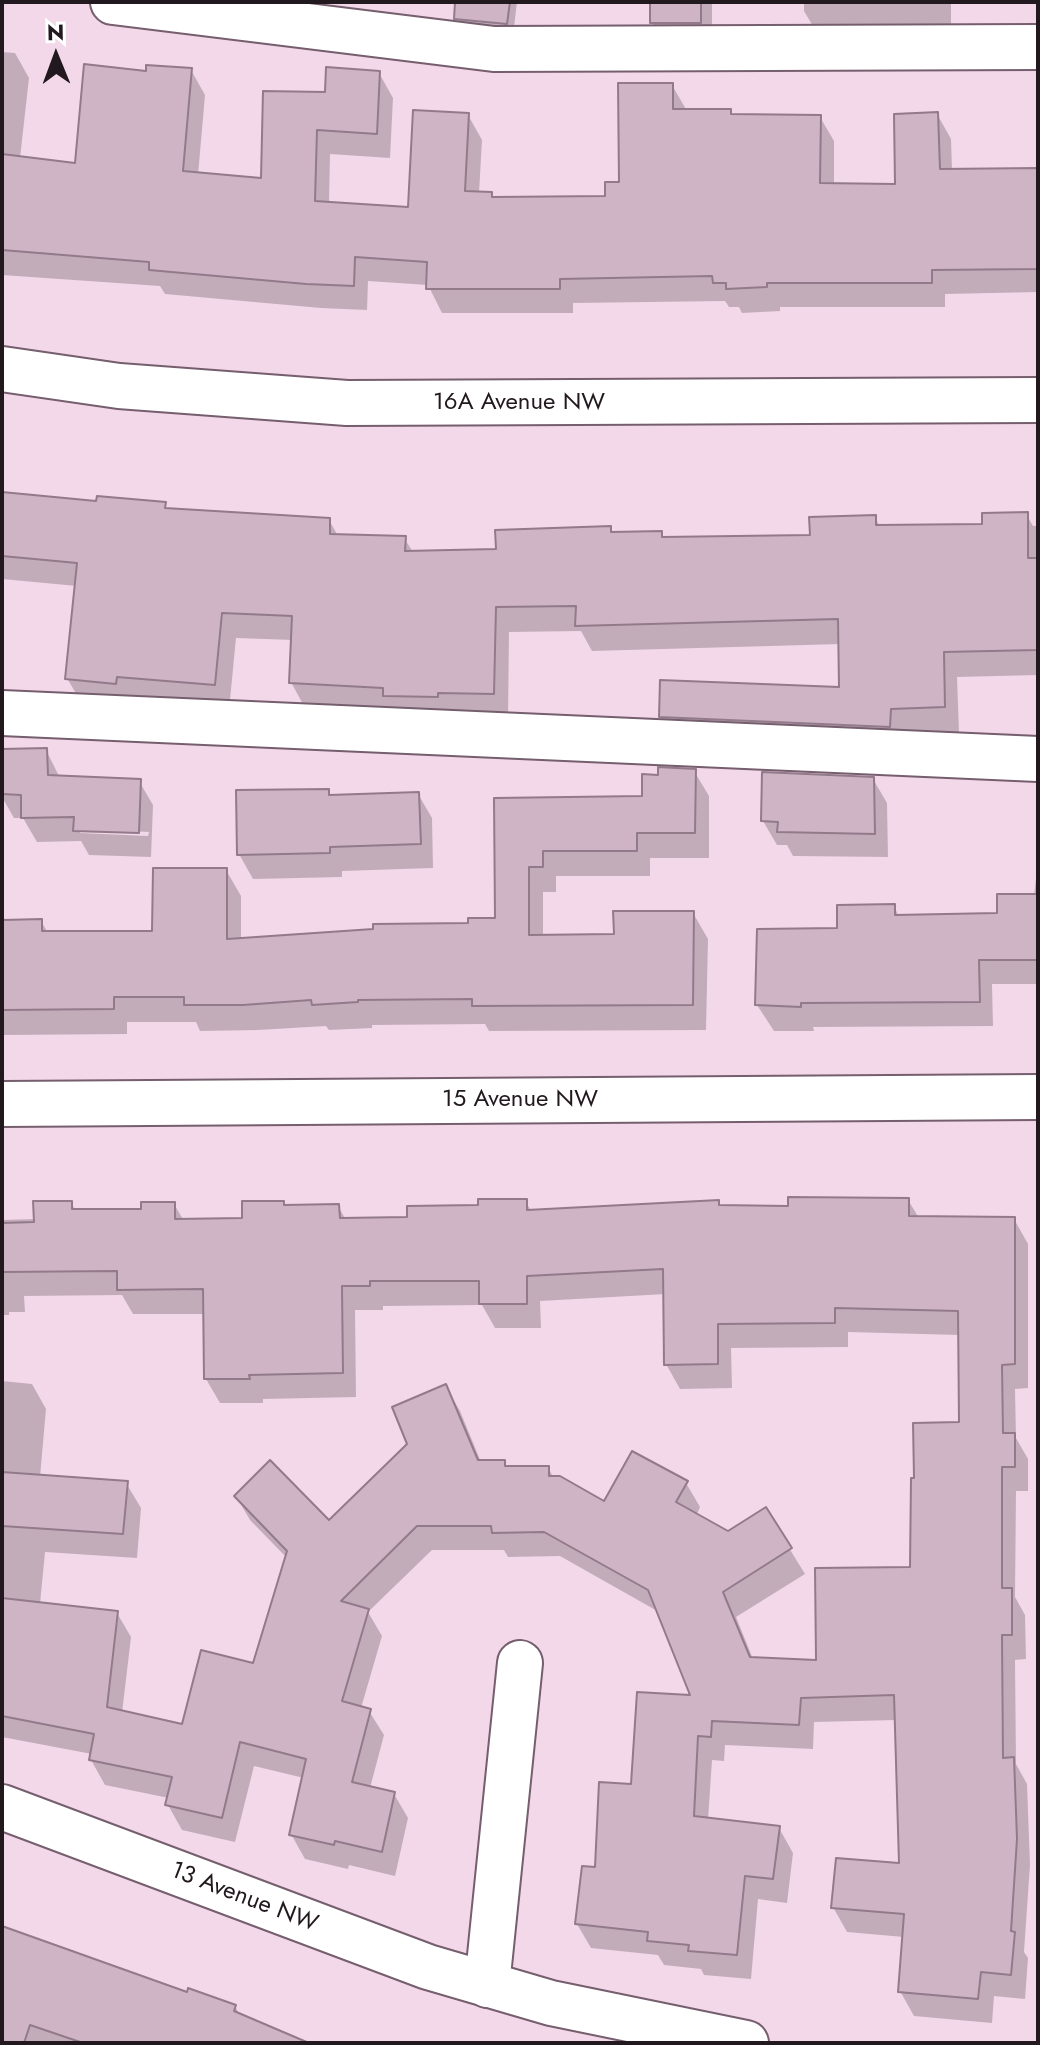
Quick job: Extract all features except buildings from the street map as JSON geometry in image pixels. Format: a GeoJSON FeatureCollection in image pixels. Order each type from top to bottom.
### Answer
{"type":"FeatureCollection","features":[{"type":"Feature","properties":{"kind":"street"},"geometry":{"type":"LineString","coordinates":[[113,2],[494,49],[1038,47]]}},
{"type":"Feature","properties":{"kind":"street","name":"16A Avenue NW"},"geometry":{"type":"LineString","coordinates":[[2,369],[119,386],[347,403],[1038,400]]}},
{"type":"Feature","properties":{"kind":"street"},"geometry":{"type":"LineString","coordinates":[[2,713],[1038,759]]}},
{"type":"Feature","properties":{"kind":"street","name":"15 Avenue NW"},"geometry":{"type":"LineString","coordinates":[[2,1104],[1038,1097]]}},
{"type":"Feature","properties":{"kind":"street"},"geometry":{"type":"LineString","coordinates":[[487,1985],[520,1663]]}},
{"type":"Feature","properties":{"kind":"street","name":"13 Avenue NW"},"geometry":{"type":"LineString","coordinates":[[2,1807],[378,1949],[487,1985],[615,2018],[746,2043]]}}]}
